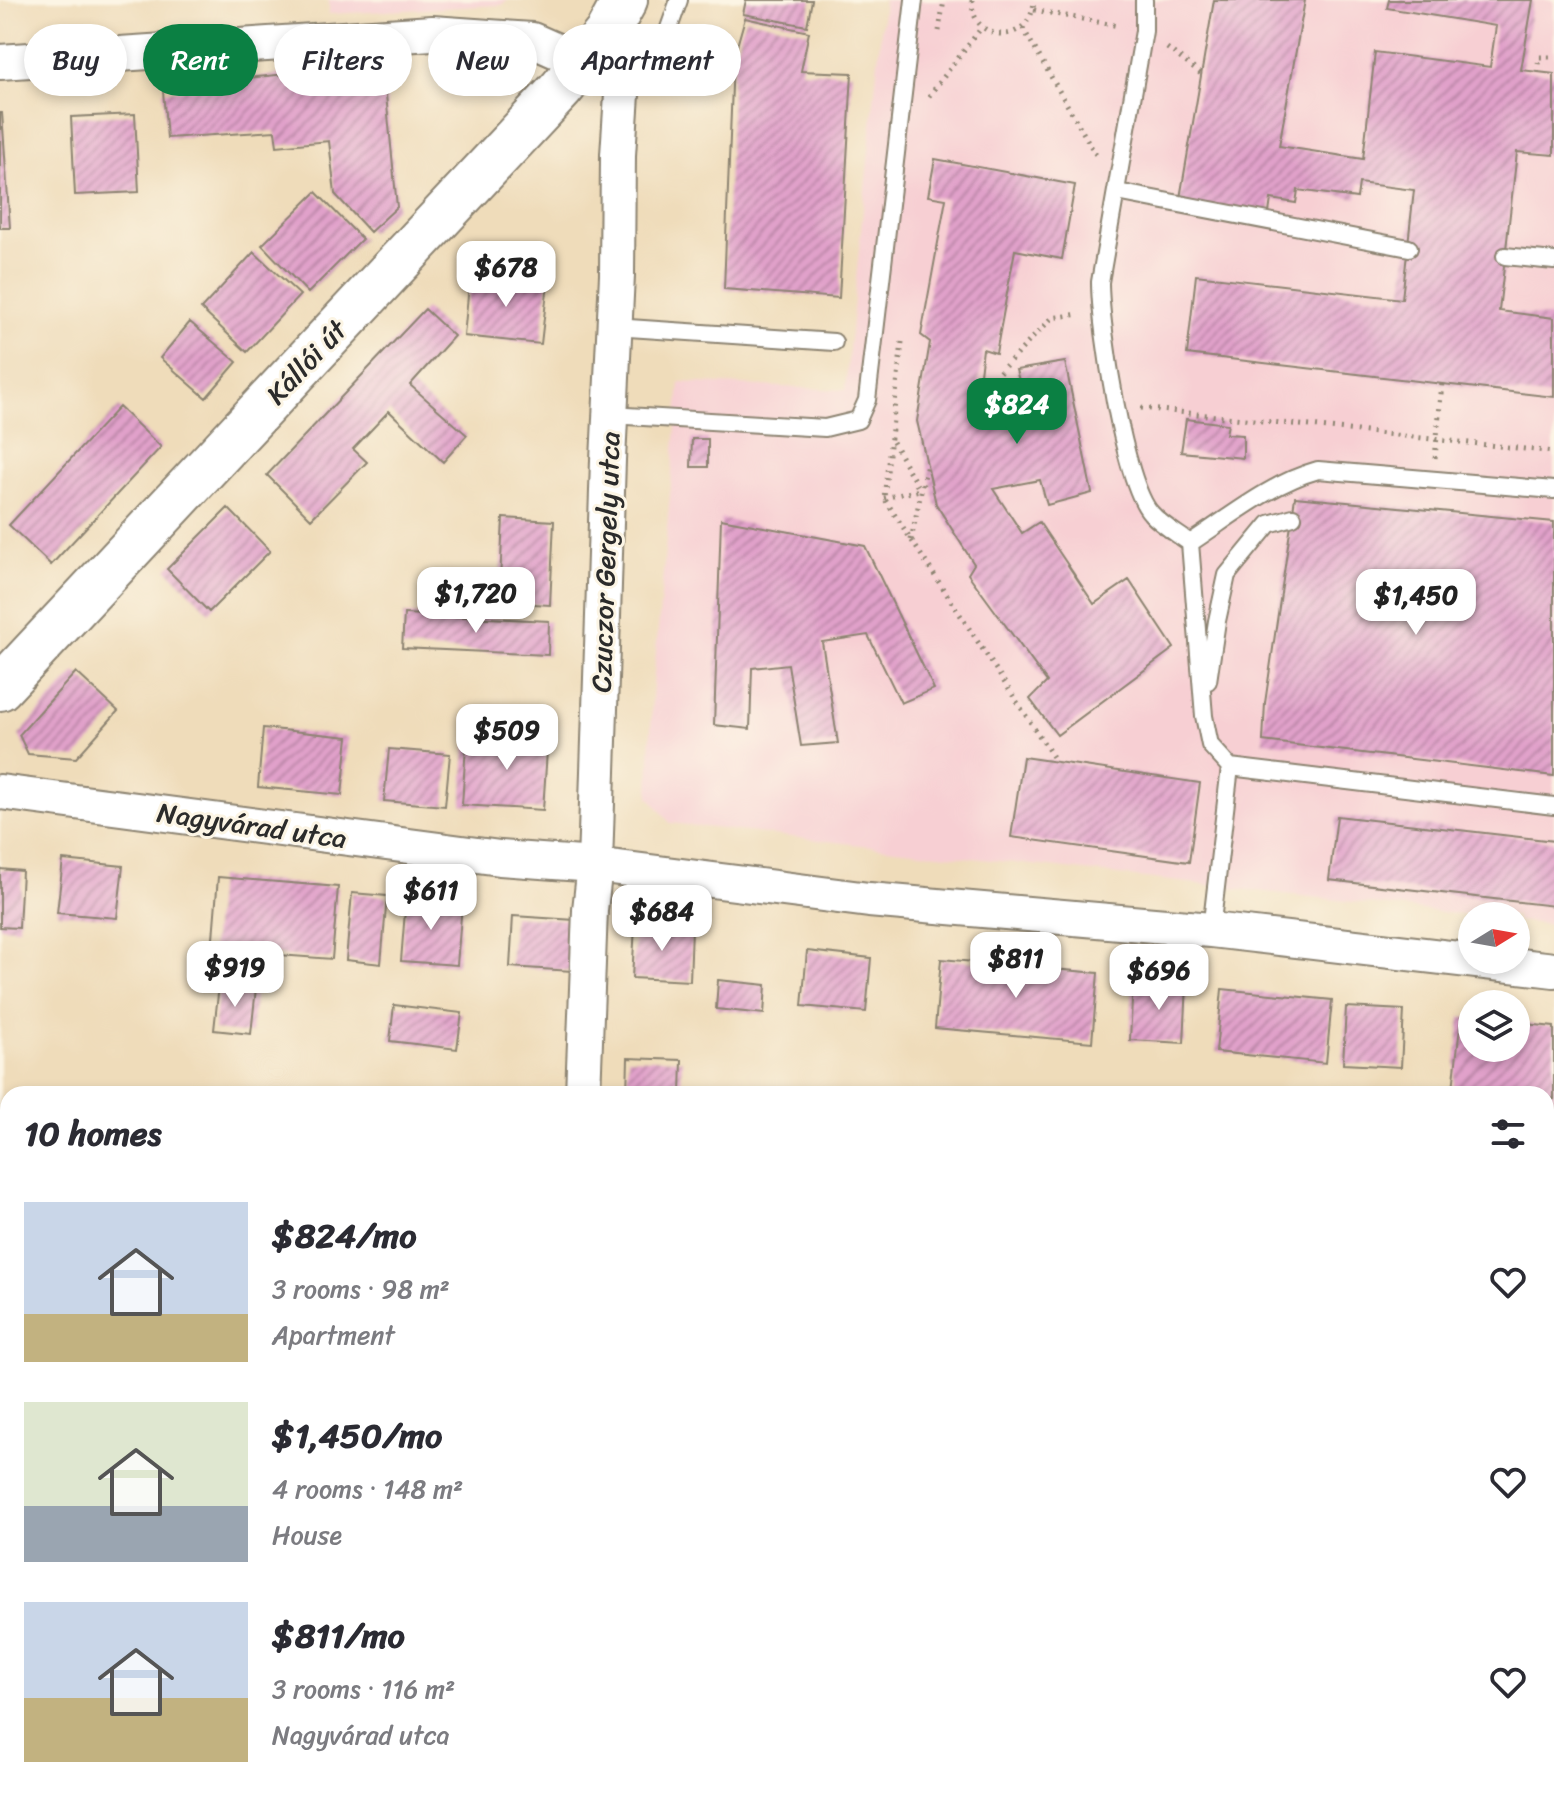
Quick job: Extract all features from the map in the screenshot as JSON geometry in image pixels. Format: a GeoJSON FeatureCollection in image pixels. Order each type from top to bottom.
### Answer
{"type":"FeatureCollection","features":[{"type":"Feature","properties":{"kind":"main road","name":"Kállói út"},"geometry":{"type":"LineString","coordinates":[[0,688],[553,88]]}},
{"type":"Feature","properties":{"kind":"street"},"geometry":{"type":"LineString","coordinates":[[0,62],[432,33],[532,40],[553,38]]}},
{"type":"Feature","properties":{"kind":"street","name":"Czuczor Gergely utca"},"geometry":{"type":"LineString","coordinates":[[583,1086],[590,910],[595,865],[622,96]]}},
{"type":"Feature","properties":{"kind":"street","name":"Nagyvárad utca"},"geometry":{"type":"LineString","coordinates":[[0,792],[500,858],[595,865],[869,900],[1211,930],[1554,970]]}},
{"type":"Feature","properties":{"kind":"lane"},"geometry":{"type":"LineString","coordinates":[[670,24],[679,0]]}},
{"type":"Feature","properties":{"kind":"lane"},"geometry":{"type":"LineString","coordinates":[[610,415],[825,428],[858,420],[867,400],[914,0]]}},
{"type":"Feature","properties":{"kind":"lane"},"geometry":{"type":"LineString","coordinates":[[1144,0],[1144,31],[1100,282],[1100,312],[1136,490],[1151,514],[1190,543],[1203,706],[1210,745],[1230,767],[1554,806]]}},
{"type":"Feature","properties":{"kind":"lane"},"geometry":{"type":"LineString","coordinates":[[1117,192],[1409,248]]}},
{"type":"Feature","properties":{"kind":"lane"},"geometry":{"type":"LineString","coordinates":[[1505,256],[1554,261]]}},
{"type":"Feature","properties":{"kind":"lane"},"geometry":{"type":"LineString","coordinates":[[614,327],[834,342]]}},
{"type":"Feature","properties":{"kind":"lane"},"geometry":{"type":"LineString","coordinates":[[1190,543],[1263,495],[1299,475],[1318,470],[1554,490]]}},
{"type":"Feature","properties":{"kind":"lane"},"geometry":{"type":"LineString","coordinates":[[1203,706],[1227,575],[1269,524],[1293,517]]}},
{"type":"Feature","properties":{"kind":"lane"},"geometry":{"type":"LineString","coordinates":[[1211,930],[1230,767]]}},
{"type":"Feature","properties":{"kind":"path"},"geometry":{"type":"LineString","coordinates":[[937,42],[944,0]]}},
{"type":"Feature","properties":{"kind":"path"},"geometry":{"type":"LineString","coordinates":[[972,0],[975,19],[992,33],[1002,35],[1023,28],[1034,10],[1034,0]]}},
{"type":"Feature","properties":{"kind":"path"},"geometry":{"type":"LineString","coordinates":[[1034,10],[1144,31],[1201,74]]}},
{"type":"Feature","properties":{"kind":"path"},"geometry":{"type":"LineString","coordinates":[[929,85],[927,99],[982,27]]}},
{"type":"Feature","properties":{"kind":"path"},"geometry":{"type":"LineString","coordinates":[[1023,28],[1117,192]]}},
{"type":"Feature","properties":{"kind":"path"},"geometry":{"type":"LineString","coordinates":[[1537,72],[1539,57],[1554,57]]}},
{"type":"Feature","properties":{"kind":"path"},"geometry":{"type":"LineString","coordinates":[[977,395],[1052,318],[1100,312]]}},
{"type":"Feature","properties":{"kind":"path"},"geometry":{"type":"LineString","coordinates":[[903,332],[893,441],[884,498],[1055,760]]}},
{"type":"Feature","properties":{"kind":"path"},"geometry":{"type":"LineString","coordinates":[[1437,441],[1442,383]]}},
{"type":"Feature","properties":{"kind":"path"},"geometry":{"type":"LineString","coordinates":[[1117,406],[1554,452]]}},
{"type":"Feature","properties":{"kind":"path"},"geometry":{"type":"LineString","coordinates":[[893,441],[920,490]]}},
{"type":"Feature","properties":{"kind":"path"},"geometry":{"type":"LineString","coordinates":[[911,541],[927,464]]}},
{"type":"Feature","properties":{"kind":"path"},"geometry":{"type":"LineString","coordinates":[[884,498],[920,490]]}},
{"type":"Feature","properties":{"kind":"shaded area"},"geometry":{"type":"Polygon","coordinates":[[[329,0],[508,0],[501,5],[329,14],[329,0]]]}},
{"type":"Feature","properties":{"kind":"shaded area"},"geometry":{"type":"Polygon","coordinates":[[[884,0],[1554,0],[1554,925],[1530,922],[1530,902],[1458,902],[1458,914],[670,823],[649,796],[652,697],[680,382],[845,390],[884,0]]]}},
{"type":"Feature","properties":{"kind":"building"},"geometry":{"type":"Polygon","coordinates":[[[746,0],[812,0],[807,26],[743,14],[746,0]]]}},
{"type":"Feature","properties":{"kind":"building"},"geometry":{"type":"Polygon","coordinates":[[[1214,0],[1305,0],[1279,146],[1363,159],[1375,52],[1490,67],[1496,26],[1387,8],[1389,0],[1533,0],[1521,70],[1554,74],[1554,155],[1517,152],[1499,311],[1554,318],[1554,397],[1187,354],[1196,275],[1402,299],[1414,190],[1359,183],[1357,198],[1298,190],[1296,203],[1271,199],[1268,220],[1179,204],[1214,0]]]}},
{"type":"Feature","properties":{"kind":"building"},"geometry":{"type":"Polygon","coordinates":[[[745,18],[809,32],[801,71],[852,73],[839,298],[724,289],[732,96],[741,96],[741,32],[745,18]]]}},
{"type":"Feature","properties":{"kind":"building"},"geometry":{"type":"Polygon","coordinates":[[[274,75],[274,96],[386,96],[397,207],[370,232],[335,194],[329,141],[277,146],[275,131],[167,138],[163,96],[258,96],[258,77],[274,75]]]}},
{"type":"Feature","properties":{"kind":"building"},"geometry":{"type":"Polygon","coordinates":[[[2,113],[10,228],[0,228],[2,113]]]}},
{"type":"Feature","properties":{"kind":"building"},"geometry":{"type":"Polygon","coordinates":[[[135,114],[139,192],[75,195],[71,117],[135,114]]]}},
{"type":"Feature","properties":{"kind":"building"},"geometry":{"type":"Polygon","coordinates":[[[935,159],[1075,185],[1062,259],[1015,250],[996,353],[983,349],[977,400],[1022,391],[1016,370],[1065,362],[1092,493],[1047,505],[1040,480],[993,489],[1022,533],[1039,522],[1094,604],[1129,580],[1174,648],[1057,735],[1030,699],[1047,682],[968,574],[974,564],[936,504],[917,421],[930,342],[921,335],[946,199],[928,196],[935,159]]]}},
{"type":"Feature","properties":{"kind":"building"},"geometry":{"type":"Polygon","coordinates":[[[316,192],[362,239],[308,293],[262,245],[316,192]]]}},
{"type":"Feature","properties":{"kind":"building"},"geometry":{"type":"Polygon","coordinates":[[[254,252],[300,295],[247,352],[201,309],[254,252]]]}},
{"type":"Feature","properties":{"kind":"building"},"geometry":{"type":"Polygon","coordinates":[[[470,275],[548,283],[541,344],[464,336],[470,275]]]}},
{"type":"Feature","properties":{"kind":"building"},"geometry":{"type":"Polygon","coordinates":[[[425,309],[454,336],[410,385],[467,435],[443,462],[389,411],[353,449],[367,462],[311,519],[267,475],[425,309]]]}},
{"type":"Feature","properties":{"kind":"building"},"geometry":{"type":"Polygon","coordinates":[[[190,322],[237,362],[206,398],[160,358],[190,322]]]}},
{"type":"Feature","properties":{"kind":"building"},"geometry":{"type":"Polygon","coordinates":[[[119,407],[161,447],[51,565],[9,525],[119,407]]]}},
{"type":"Feature","properties":{"kind":"building"},"geometry":{"type":"Polygon","coordinates":[[[1186,419],[1228,424],[1226,434],[1243,435],[1243,458],[1181,452],[1186,419]]]}},
{"type":"Feature","properties":{"kind":"building"},"geometry":{"type":"Polygon","coordinates":[[[692,439],[708,439],[708,467],[691,467],[692,439]]]}},
{"type":"Feature","properties":{"kind":"building"},"geometry":{"type":"Polygon","coordinates":[[[1295,497],[1554,522],[1554,776],[1263,741],[1265,703],[1295,497]]]}},
{"type":"Feature","properties":{"kind":"building"},"geometry":{"type":"Polygon","coordinates":[[[228,508],[270,551],[209,612],[167,569],[228,508]]]}},
{"type":"Feature","properties":{"kind":"building"},"geometry":{"type":"Polygon","coordinates":[[[503,518],[554,521],[550,605],[499,602],[503,518]]]}},
{"type":"Feature","properties":{"kind":"building"},"geometry":{"type":"Polygon","coordinates":[[[721,519],[865,546],[934,689],[901,703],[868,635],[822,642],[838,743],[801,746],[788,664],[752,668],[750,729],[714,725],[721,519]]]}},
{"type":"Feature","properties":{"kind":"building"},"geometry":{"type":"Polygon","coordinates":[[[404,614],[549,621],[548,655],[402,648],[404,614]]]}},
{"type":"Feature","properties":{"kind":"building"},"geometry":{"type":"Polygon","coordinates":[[[76,672],[118,711],[76,758],[28,754],[19,735],[76,672]]]}},
{"type":"Feature","properties":{"kind":"building"},"geometry":{"type":"Polygon","coordinates":[[[263,728],[348,737],[342,795],[258,787],[263,728]]]}},
{"type":"Feature","properties":{"kind":"building"},"geometry":{"type":"Polygon","coordinates":[[[491,732],[548,736],[543,810],[462,805],[466,746],[490,748],[491,732]]]}},
{"type":"Feature","properties":{"kind":"building"},"geometry":{"type":"Polygon","coordinates":[[[389,749],[450,754],[445,806],[384,801],[389,749]]]}},
{"type":"Feature","properties":{"kind":"building"},"geometry":{"type":"Polygon","coordinates":[[[1023,757],[1200,783],[1189,862],[1011,837],[1023,757]]]}},
{"type":"Feature","properties":{"kind":"building"},"geometry":{"type":"Polygon","coordinates":[[[1337,816],[1554,841],[1554,906],[1329,880],[1337,816]]]}},
{"type":"Feature","properties":{"kind":"building"},"geometry":{"type":"Polygon","coordinates":[[[63,860],[123,866],[117,918],[57,913],[63,860]]]}},
{"type":"Feature","properties":{"kind":"building"},"geometry":{"type":"Polygon","coordinates":[[[0,869],[22,871],[19,928],[0,927],[0,869]]]}},
{"type":"Feature","properties":{"kind":"building"},"geometry":{"type":"Polygon","coordinates":[[[218,877],[338,887],[332,959],[212,950],[218,877]]]}},
{"type":"Feature","properties":{"kind":"building"},"geometry":{"type":"Polygon","coordinates":[[[352,893],[387,896],[381,964],[346,960],[352,893]]]}},
{"type":"Feature","properties":{"kind":"building"},"geometry":{"type":"Polygon","coordinates":[[[406,899],[462,904],[457,965],[401,961],[406,899]]]}},
{"type":"Feature","properties":{"kind":"building"},"geometry":{"type":"Polygon","coordinates":[[[513,916],[575,920],[572,971],[510,967],[513,916]]]}},
{"type":"Feature","properties":{"kind":"building"},"geometry":{"type":"Polygon","coordinates":[[[635,926],[692,928],[690,981],[632,978],[635,926]]]}},
{"type":"Feature","properties":{"kind":"building"},"geometry":{"type":"Polygon","coordinates":[[[807,951],[871,958],[866,1012],[802,1006],[807,951]]]}},
{"type":"Feature","properties":{"kind":"building"},"geometry":{"type":"Polygon","coordinates":[[[941,959],[1098,973],[1092,1042],[935,1028],[941,959]]]}},
{"type":"Feature","properties":{"kind":"building"},"geometry":{"type":"Polygon","coordinates":[[[718,980],[766,985],[764,1014],[716,1009],[718,980]]]}},
{"type":"Feature","properties":{"kind":"building"},"geometry":{"type":"Polygon","coordinates":[[[1133,982],[1187,984],[1184,1043],[1130,1040],[1133,982]]]}},
{"type":"Feature","properties":{"kind":"building"},"geometry":{"type":"Polygon","coordinates":[[[219,985],[256,988],[251,1034],[214,1030],[219,985]]]}},
{"type":"Feature","properties":{"kind":"building"},"geometry":{"type":"Polygon","coordinates":[[[1222,989],[1332,1000],[1326,1063],[1216,1052],[1222,989]]]}},
{"type":"Feature","properties":{"kind":"building"},"geometry":{"type":"Polygon","coordinates":[[[394,1005],[462,1013],[457,1049],[390,1041],[394,1005]]]}},
{"type":"Feature","properties":{"kind":"building"},"geometry":{"type":"Polygon","coordinates":[[[1346,1007],[1404,1010],[1401,1067],[1343,1064],[1346,1007]]]}},
{"type":"Feature","properties":{"kind":"building"},"geometry":{"type":"Polygon","coordinates":[[[1530,1024],[1554,1027],[1554,1086],[1453,1086],[1458,1044],[1458,1062],[1530,1062],[1530,1024]]]}},
{"type":"Feature","properties":{"kind":"building"},"geometry":{"type":"Polygon","coordinates":[[[628,1058],[682,1060],[681,1086],[627,1086],[628,1058]]]}}]}
